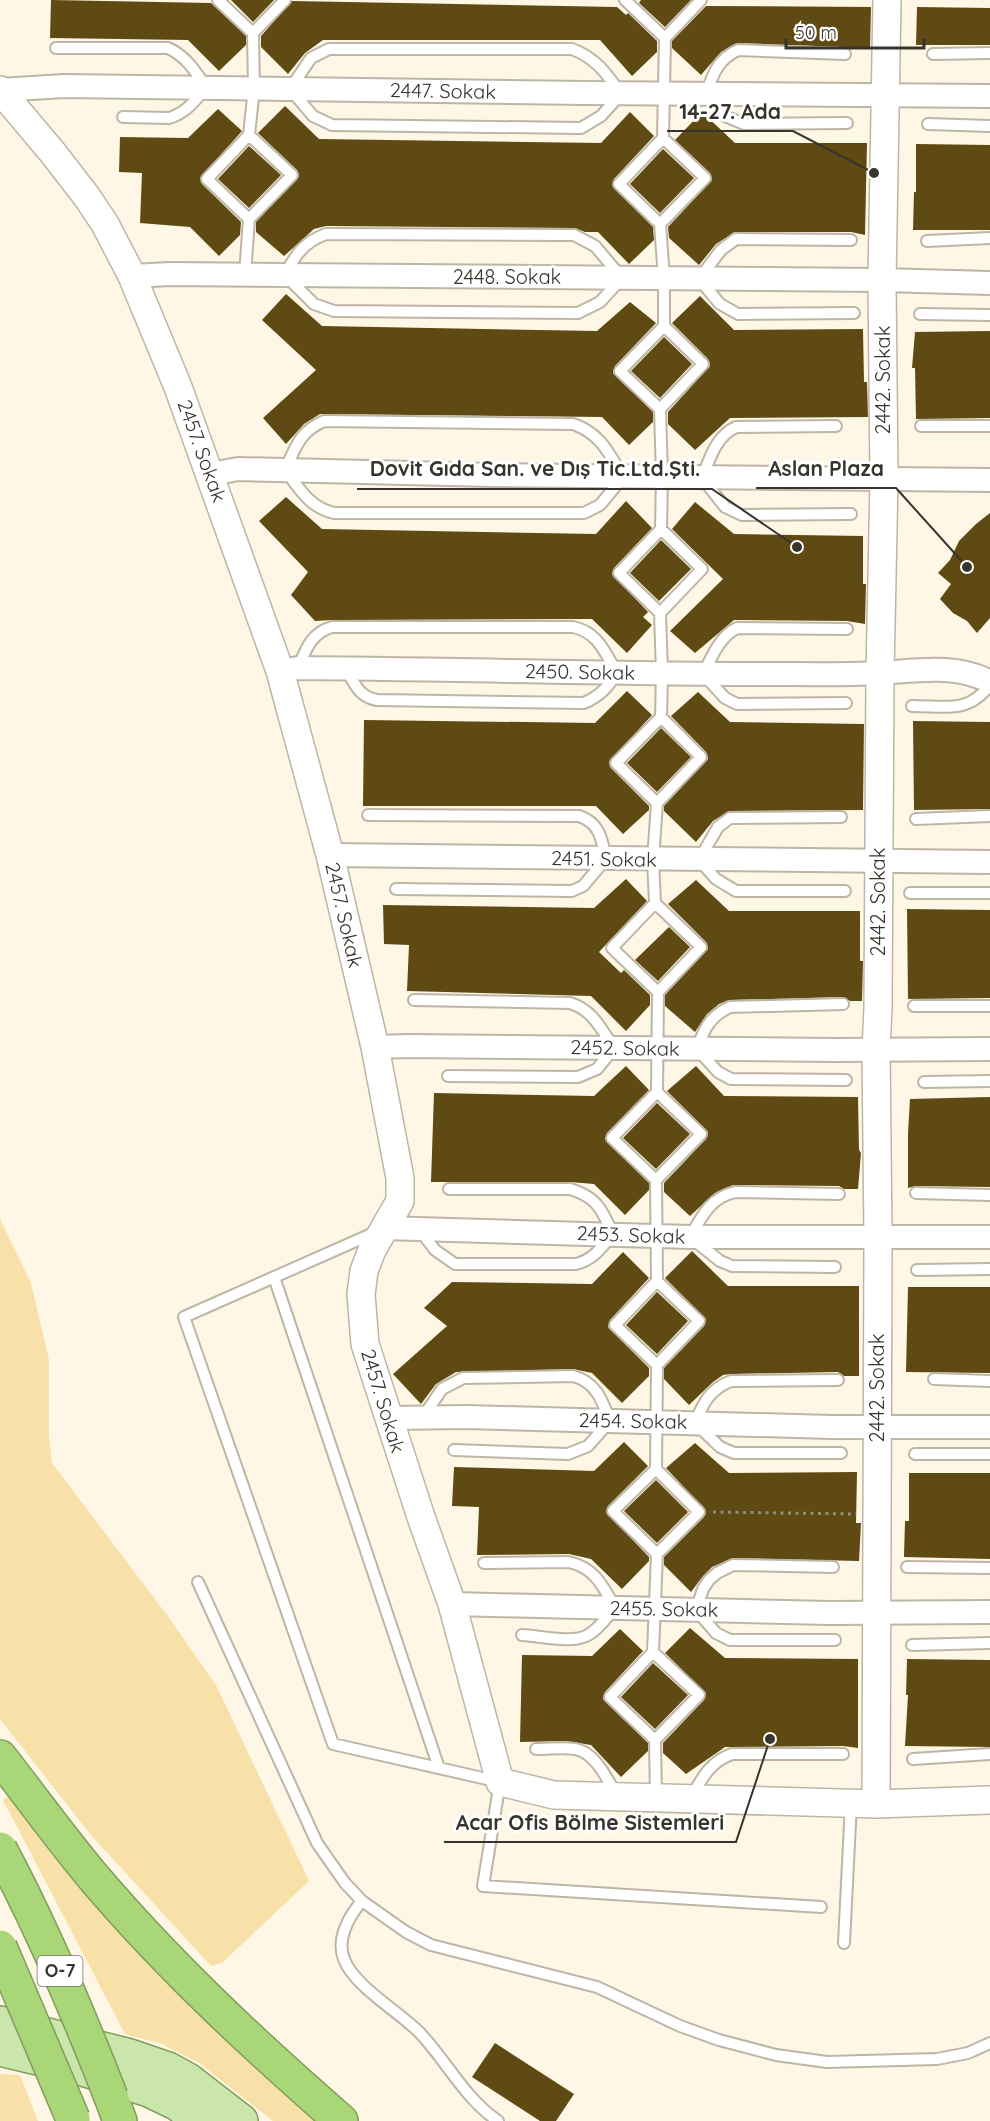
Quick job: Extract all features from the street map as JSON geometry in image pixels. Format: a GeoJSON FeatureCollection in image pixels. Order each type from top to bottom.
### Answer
{"type":"FeatureCollection","features":[{"type":"Feature","properties":{"kind":"highway"},"geometry":{"type":"LineString","coordinates":[[0,1757],[95,1879],[176,1968],[226,2017],[341,2121]]}},
{"type":"Feature","properties":{"kind":"highway","name":"O-7"},"geometry":{"type":"LineString","coordinates":[[0,1849],[71,1996],[116,2109]]}},
{"type":"Feature","properties":{"kind":"highway","name":"O-7"},"geometry":{"type":"LineString","coordinates":[[0,1947],[74,2120]]}},
{"type":"Feature","properties":{"kind":"main road"},"geometry":{"type":"LineString","coordinates":[[0,2023],[168,2068],[188,2080],[241,2121]]}},
{"type":"Feature","properties":{"kind":"main road"},"geometry":{"type":"LineString","coordinates":[[0,2049],[83,2069],[149,2090],[178,2104],[199,2121]]}},
{"type":"Feature","properties":{"kind":"street","name":"2442. Sokak"},"geometry":{"type":"LineString","coordinates":[[863,1804],[877,1613],[876,1049],[879,673],[884,480],[882,280],[887,0]]}},
{"type":"Feature","properties":{"kind":"street","name":"2447. Sokak"},"geometry":{"type":"LineString","coordinates":[[0,90],[64,86],[990,96]]}},
{"type":"Feature","properties":{"kind":"street","name":"2457. Sokak"},"geometry":{"type":"LineString","coordinates":[[0,90],[87,197],[105,224],[132,276],[289,669],[375,1047],[400,1178],[400,1201],[372,1250],[364,1270],[361,1294],[365,1344],[452,1604],[500,1782]]}},
{"type":"Feature","properties":{"kind":"street","name":"2448. Sokak"},"geometry":{"type":"LineString","coordinates":[[132,276],[664,278],[990,283]]}},
{"type":"Feature","properties":{"kind":"street"},"geometry":{"type":"LineString","coordinates":[[211,474],[238,469],[623,477],[990,480]]}},
{"type":"Feature","properties":{"kind":"street","name":"2450. Sokak"},"geometry":{"type":"LineString","coordinates":[[289,669],[662,674],[879,673],[922,670],[967,672],[990,683]]}},
{"type":"Feature","properties":{"kind":"street","name":"2451. Sokak"},"geometry":{"type":"LineString","coordinates":[[330,855],[990,862]]}},
{"type":"Feature","properties":{"kind":"street","name":"2452. Sokak"},"geometry":{"type":"LineString","coordinates":[[375,1047],[990,1049]]}},
{"type":"Feature","properties":{"kind":"street","name":"2453. Sokak"},"geometry":{"type":"LineString","coordinates":[[384,1228],[690,1237],[990,1237]]}},
{"type":"Feature","properties":{"kind":"street","name":"2454. Sokak"},"geometry":{"type":"LineString","coordinates":[[388,1418],[877,1428],[990,1427]]}},
{"type":"Feature","properties":{"kind":"street","name":"2455. Sokak"},"geometry":{"type":"LineString","coordinates":[[452,1604],[877,1613],[990,1612]]}},
{"type":"Feature","properties":{"kind":"street"},"geometry":{"type":"LineString","coordinates":[[500,1782],[554,1796],[863,1804],[990,1800]]}},
{"type":"Feature","properties":{"kind":"lane"},"geometry":{"type":"LineString","coordinates":[[218,0],[253,33]]}},
{"type":"Feature","properties":{"kind":"lane"},"geometry":{"type":"LineString","coordinates":[[249,219],[207,179],[249,135],[254,88],[253,33],[285,0]]}},
{"type":"Feature","properties":{"kind":"lane"},"geometry":{"type":"LineString","coordinates":[[625,0],[665,38]]}},
{"type":"Feature","properties":{"kind":"lane"},"geometry":{"type":"LineString","coordinates":[[657,802],[616,763],[661,717],[662,674],[660,613],[619,573],[661,529],[660,409],[620,370],[664,326],[664,278],[660,224],[619,184],[663,138],[665,38],[701,0]]}},
{"type":"Feature","properties":{"kind":"lane"},"geometry":{"type":"LineString","coordinates":[[56,48],[168,48],[189,63],[206,87],[188,108],[176,116],[169,118],[123,117]]}},
{"type":"Feature","properties":{"kind":"lane"},"geometry":{"type":"LineString","coordinates":[[572,49],[598,63],[621,93],[601,116],[581,128],[332,125],[313,116],[290,89],[306,63],[317,54],[329,50],[572,49]]}},
{"type":"Feature","properties":{"kind":"lane"},"geometry":{"type":"LineString","coordinates":[[845,54],[738,50],[725,57],[718,65],[706,94],[725,116],[744,124],[847,123]]}},
{"type":"Feature","properties":{"kind":"lane"},"geometry":{"type":"LineString","coordinates":[[933,54],[990,53]]}},
{"type":"Feature","properties":{"kind":"lane"},"geometry":{"type":"LineString","coordinates":[[928,124],[990,126]]}},
{"type":"Feature","properties":{"kind":"lane"},"geometry":{"type":"LineString","coordinates":[[245,275],[249,219],[291,175],[249,135]]}},
{"type":"Feature","properties":{"kind":"lane"},"geometry":{"type":"LineString","coordinates":[[660,224],[705,178],[663,138]]}},
{"type":"Feature","properties":{"kind":"lane"},"geometry":{"type":"LineString","coordinates":[[326,234],[574,235],[595,246],[622,278],[600,302],[578,313],[334,311],[314,304],[285,275],[301,248],[316,237],[326,234]]}},
{"type":"Feature","properties":{"kind":"lane"},"geometry":{"type":"LineString","coordinates":[[927,241],[990,238]]}},
{"type":"Feature","properties":{"kind":"lane"},"geometry":{"type":"LineString","coordinates":[[851,240],[736,239],[721,250],[699,279],[720,304],[738,314],[854,313]]}},
{"type":"Feature","properties":{"kind":"lane"},"geometry":{"type":"LineString","coordinates":[[920,314],[990,315]]}},
{"type":"Feature","properties":{"kind":"lane"},"geometry":{"type":"LineString","coordinates":[[660,409],[703,364],[664,326]]}},
{"type":"Feature","properties":{"kind":"lane"},"geometry":{"type":"LineString","coordinates":[[324,421],[573,424],[590,431],[599,438],[623,477],[606,499],[584,513],[334,513],[320,509],[312,503],[285,470],[300,438],[309,429],[324,421]]}},
{"type":"Feature","properties":{"kind":"lane"},"geometry":{"type":"LineString","coordinates":[[836,426],[736,427],[723,435],[717,443],[702,477],[725,507],[742,515],[851,514]]}},
{"type":"Feature","properties":{"kind":"lane"},"geometry":{"type":"LineString","coordinates":[[921,426],[990,426]]}},
{"type":"Feature","properties":{"kind":"lane"},"geometry":{"type":"LineString","coordinates":[[660,613],[702,569],[661,529]]}},
{"type":"Feature","properties":{"kind":"lane"},"geometry":{"type":"LineString","coordinates":[[289,669],[313,637],[332,627],[573,627],[589,632],[595,637],[617,673],[604,690],[584,703],[377,700],[360,693],[346,668]]}},
{"type":"Feature","properties":{"kind":"lane"},"geometry":{"type":"LineString","coordinates":[[846,703],[737,704],[725,698],[704,674],[719,644],[737,628],[848,629]]}},
{"type":"Feature","properties":{"kind":"lane"},"geometry":{"type":"LineString","coordinates":[[912,706],[967,705],[978,699],[990,683]]}},
{"type":"Feature","properties":{"kind":"lane"},"geometry":{"type":"LineString","coordinates":[[657,1365],[615,1325],[657,1281],[656,1180],[612,1138],[657,1092],[658,992],[701,947],[655,903],[653,860],[657,802],[702,757],[661,717]]}},
{"type":"Feature","properties":{"kind":"lane"},"geometry":{"type":"LineString","coordinates":[[368,814],[579,816],[597,828],[606,859],[584,886],[572,891],[396,889]]}},
{"type":"Feature","properties":{"kind":"lane"},"geometry":{"type":"LineString","coordinates":[[916,819],[990,816]]}},
{"type":"Feature","properties":{"kind":"lane"},"geometry":{"type":"LineString","coordinates":[[841,817],[730,818],[718,826],[699,860],[716,879],[736,891],[845,891]]}},
{"type":"Feature","properties":{"kind":"lane"},"geometry":{"type":"LineString","coordinates":[[910,893],[990,893]]}},
{"type":"Feature","properties":{"kind":"lane"},"geometry":{"type":"LineString","coordinates":[[655,903],[612,948],[658,992]]}},
{"type":"Feature","properties":{"kind":"lane"},"geometry":{"type":"LineString","coordinates":[[414,1000],[570,1003],[591,1015],[614,1048],[597,1069],[578,1077],[448,1076]]}},
{"type":"Feature","properties":{"kind":"lane"},"geometry":{"type":"LineString","coordinates":[[843,1004],[730,1007],[722,1010],[710,1021],[697,1049],[718,1072],[731,1078],[846,1080]]}},
{"type":"Feature","properties":{"kind":"lane"},"geometry":{"type":"LineString","coordinates":[[914,1006],[990,1006]]}},
{"type":"Feature","properties":{"kind":"lane"},"geometry":{"type":"LineString","coordinates":[[924,1082],[990,1081]]}},
{"type":"Feature","properties":{"kind":"lane"},"geometry":{"type":"LineString","coordinates":[[656,1180],[701,1134],[657,1092]]}},
{"type":"Feature","properties":{"kind":"lane"},"geometry":{"type":"LineString","coordinates":[[419,1229],[435,1250],[455,1264],[576,1264],[597,1253],[613,1234],[600,1208],[587,1195],[570,1189],[449,1189]]}},
{"type":"Feature","properties":{"kind":"lane"},"geometry":{"type":"LineString","coordinates":[[835,1267],[732,1266],[720,1261],[690,1237],[711,1204],[720,1197],[735,1192],[839,1194]]}},
{"type":"Feature","properties":{"kind":"lane"},"geometry":{"type":"LineString","coordinates":[[916,1193],[990,1195]]}},
{"type":"Feature","properties":{"kind":"lane"},"geometry":{"type":"LineString","coordinates":[[384,1228],[184,1317],[333,1744],[500,1782],[483,1886],[821,1907]]}},
{"type":"Feature","properties":{"kind":"lane"},"geometry":{"type":"LineString","coordinates":[[917,1270],[990,1269]]}},
{"type":"Feature","properties":{"kind":"lane"},"geometry":{"type":"LineString","coordinates":[[274,1277],[440,1768]]}},
{"type":"Feature","properties":{"kind":"lane"},"geometry":{"type":"LineString","coordinates":[[657,1281],[699,1321],[657,1365],[656,1468],[613,1511],[657,1554]]}},
{"type":"Feature","properties":{"kind":"lane"},"geometry":{"type":"LineString","coordinates":[[422,1417],[442,1389],[463,1378],[573,1376],[594,1387],[610,1421],[588,1446],[568,1454],[454,1450]]}},
{"type":"Feature","properties":{"kind":"lane"},"geometry":{"type":"LineString","coordinates":[[934,1379],[990,1381]]}},
{"type":"Feature","properties":{"kind":"lane"},"geometry":{"type":"LineString","coordinates":[[838,1380],[731,1381],[710,1394],[695,1423],[720,1447],[734,1453],[841,1453]]}},
{"type":"Feature","properties":{"kind":"lane"},"geometry":{"type":"LineString","coordinates":[[915,1454],[990,1454]]}},
{"type":"Feature","properties":{"kind":"lane"},"geometry":{"type":"LineString","coordinates":[[656,1468],[699,1512],[657,1554],[653,1652],[610,1697],[655,1740],[656,1798]]}},
{"type":"Feature","properties":{"kind":"lane"},"geometry":{"type":"LineString","coordinates":[[484,1563],[569,1562],[579,1564],[587,1568],[599,1580],[615,1608],[595,1630],[584,1637],[571,1639],[522,1635]]}},
{"type":"Feature","properties":{"kind":"lane"},"geometry":{"type":"LineString","coordinates":[[833,1566],[733,1564],[709,1580],[696,1610],[716,1633],[730,1640],[835,1640]]}},
{"type":"Feature","properties":{"kind":"lane"},"geometry":{"type":"LineString","coordinates":[[907,1567],[990,1568]]}},
{"type":"Feature","properties":{"kind":"lane"},"geometry":{"type":"LineString","coordinates":[[198,1582],[317,1843],[345,1883],[362,1901],[406,1932],[431,1945],[597,1986],[690,2030],[776,2055],[827,2062],[937,2059],[968,2053],[990,2043]]}},
{"type":"Feature","properties":{"kind":"lane"},"geometry":{"type":"LineString","coordinates":[[912,1645],[990,1643]]}},
{"type":"Feature","properties":{"kind":"lane"},"geometry":{"type":"LineString","coordinates":[[653,1652],[699,1695],[655,1740]]}},
{"type":"Feature","properties":{"kind":"lane"},"geometry":{"type":"LineString","coordinates":[[536,1749],[575,1749],[585,1754],[600,1768],[618,1797]]}},
{"type":"Feature","properties":{"kind":"lane"},"geometry":{"type":"LineString","coordinates":[[690,1799],[712,1765],[732,1754],[843,1754]]}},
{"type":"Feature","properties":{"kind":"lane"},"geometry":{"type":"LineString","coordinates":[[913,1759],[990,1754]]}},
{"type":"Feature","properties":{"kind":"lane"},"geometry":{"type":"LineString","coordinates":[[844,1943],[863,1804]]}},
{"type":"Feature","properties":{"kind":"lane"},"geometry":{"type":"LineString","coordinates":[[362,1901],[349,1919],[343,1940],[343,1958],[349,1970],[379,2000],[419,2032],[457,2080],[490,2116],[498,2121]]}},
{"type":"Feature","properties":{"kind":"path"},"geometry":{"type":"LineString","coordinates":[[699,1512],[877,1514]]}},
{"type":"Feature","properties":{"kind":"shaded area"},"geometry":{"type":"Polygon","coordinates":[[[0,1219],[31,1283],[49,1360],[49,1436],[52,1463],[167,1615],[216,1685],[309,1881],[222,1963],[211,1966],[90,1834],[0,1719],[0,1219]]]}},
{"type":"Feature","properties":{"kind":"shaded area"},"geometry":{"type":"Polygon","coordinates":[[[10,1795],[322,2121],[273,2121],[199,2063],[162,2044],[125,2034],[3,1800],[10,1795]]]}},
{"type":"Feature","properties":{"kind":"shaded area"},"geometry":{"type":"Polygon","coordinates":[[[0,2074],[20,2075],[38,2121],[0,2121],[0,2074]]]}},
{"type":"Feature","properties":{"kind":"building"},"geometry":{"type":"Polygon","coordinates":[[[51,0],[211,3],[246,36],[246,45],[219,71],[188,40],[50,38],[51,0]]]}},
{"type":"Feature","properties":{"kind":"building"},"geometry":{"type":"Polygon","coordinates":[[[231,0],[274,0],[253,22],[231,0]]]}},
{"type":"Feature","properties":{"kind":"building"},"geometry":{"type":"Polygon","coordinates":[[[641,0],[691,0],[665,27],[639,3],[641,0]]]}},
{"type":"Feature","properties":{"kind":"building"},"geometry":{"type":"Polygon","coordinates":[[[292,1],[617,7],[626,15],[628,13],[657,41],[657,52],[632,76],[600,40],[323,40],[305,53],[288,74],[261,47],[261,36],[292,1]]]}},
{"type":"Feature","properties":{"kind":"building"},"geometry":{"type":"Polygon","coordinates":[[[706,6],[871,7],[870,48],[738,43],[721,52],[701,75],[672,48],[672,41],[706,6]]]}},
{"type":"Feature","properties":{"kind":"building"},"geometry":{"type":"Polygon","coordinates":[[[917,7],[990,8],[990,45],[916,45],[917,7]]]}},
{"type":"Feature","properties":{"kind":"building"},"geometry":{"type":"Polygon","coordinates":[[[285,106],[319,139],[601,143],[630,112],[654,136],[614,179],[612,185],[653,227],[654,240],[629,264],[598,232],[585,232],[575,228],[326,226],[314,229],[284,256],[256,232],[256,222],[299,176],[297,170],[258,133],[285,106]]]}},
{"type":"Feature","properties":{"kind":"building"},"geometry":{"type":"Polygon","coordinates":[[[218,109],[242,131],[200,178],[202,184],[241,222],[240,235],[219,256],[190,227],[140,223],[142,173],[119,172],[120,137],[188,138],[218,109]]]}},
{"type":"Feature","properties":{"kind":"building"},"geometry":{"type":"Polygon","coordinates":[[[702,112],[735,143],[867,143],[865,235],[851,232],[735,232],[716,244],[699,265],[669,238],[668,227],[712,180],[710,173],[675,140],[702,112]]]}},
{"type":"Feature","properties":{"kind":"building"},"geometry":{"type":"Polygon","coordinates":[[[916,144],[990,145],[990,230],[913,230],[916,144]]]}},
{"type":"Feature","properties":{"kind":"building"},"geometry":{"type":"Polygon","coordinates":[[[249,146],[281,175],[249,208],[218,179],[249,146]]]}},
{"type":"Feature","properties":{"kind":"building"},"geometry":{"type":"Polygon","coordinates":[[[663,149],[694,178],[660,213],[630,184],[663,149]]]}},
{"type":"Feature","properties":{"kind":"building"},"geometry":{"type":"Polygon","coordinates":[[[286,294],[322,326],[597,331],[630,302],[656,323],[615,366],[613,373],[653,412],[653,422],[629,445],[602,417],[320,414],[304,424],[286,444],[263,418],[316,370],[262,320],[286,294]]]}},
{"type":"Feature","properties":{"kind":"building"},"geometry":{"type":"Polygon","coordinates":[[[700,296],[734,330],[863,329],[864,382],[867,382],[868,417],[730,418],[695,450],[668,424],[668,412],[710,366],[708,359],[672,323],[700,296]]]}},
{"type":"Feature","properties":{"kind":"building"},"geometry":{"type":"Polygon","coordinates":[[[990,331],[990,418],[916,419],[915,368],[912,368],[915,332],[990,331]]]}},
{"type":"Feature","properties":{"kind":"building"},"geometry":{"type":"Polygon","coordinates":[[[664,337],[692,364],[660,398],[631,371],[664,337]]]}},
{"type":"Feature","properties":{"kind":"building"},"geometry":{"type":"Polygon","coordinates":[[[286,497],[322,529],[596,534],[626,501],[652,528],[614,568],[612,574],[648,612],[643,617],[652,625],[627,653],[592,619],[315,621],[291,595],[308,572],[259,521],[286,497]]]}},
{"type":"Feature","properties":{"kind":"building"},"geometry":{"type":"Polygon","coordinates":[[[695,502],[734,534],[863,536],[863,584],[866,584],[865,624],[847,621],[734,620],[695,653],[670,631],[723,579],[672,529],[695,502]]]}},
{"type":"Feature","properties":{"kind":"building"},"geometry":{"type":"Polygon","coordinates":[[[990,513],[990,618],[977,633],[967,621],[953,613],[940,599],[951,584],[938,573],[950,560],[959,541],[990,513]]]}},
{"type":"Feature","properties":{"kind":"building"},"geometry":{"type":"Polygon","coordinates":[[[661,540],[691,569],[659,601],[630,573],[661,540]]]}},
{"type":"Feature","properties":{"kind":"building"},"geometry":{"type":"Polygon","coordinates":[[[627,691],[652,715],[609,762],[611,768],[649,806],[649,810],[623,834],[596,806],[363,806],[364,720],[595,723],[627,691]]]}},
{"type":"Feature","properties":{"kind":"building"},"geometry":{"type":"Polygon","coordinates":[[[698,692],[730,722],[864,724],[863,810],[729,811],[713,821],[696,842],[664,811],[664,806],[708,759],[706,752],[671,716],[698,692]]]}},
{"type":"Feature","properties":{"kind":"building"},"geometry":{"type":"Polygon","coordinates":[[[913,721],[990,722],[990,809],[914,810],[913,721]]]}},
{"type":"Feature","properties":{"kind":"building"},"geometry":{"type":"Polygon","coordinates":[[[661,728],[691,757],[657,792],[627,763],[661,728]]]}},
{"type":"Feature","properties":{"kind":"building"},"geometry":{"type":"Polygon","coordinates":[[[626,879],[647,901],[599,952],[621,973],[624,970],[650,995],[650,1005],[626,1031],[591,996],[407,991],[409,945],[384,944],[383,905],[594,908],[626,879]]]}},
{"type":"Feature","properties":{"kind":"building"},"geometry":{"type":"Polygon","coordinates":[[[696,880],[729,911],[860,911],[860,961],[863,961],[862,1001],[850,1001],[843,997],[729,1000],[719,1004],[707,1014],[695,1032],[665,1006],[665,995],[708,949],[706,942],[668,904],[696,880]]]}},
{"type":"Feature","properties":{"kind":"building"},"geometry":{"type":"Polygon","coordinates":[[[907,909],[990,910],[990,998],[908,999],[907,909]]]}},
{"type":"Feature","properties":{"kind":"building"},"geometry":{"type":"Polygon","coordinates":[[[669,927],[690,947],[658,981],[635,960],[669,927]]]}},
{"type":"Feature","properties":{"kind":"building"},"geometry":{"type":"Polygon","coordinates":[[[626,1066],[649,1090],[607,1133],[605,1139],[649,1183],[649,1190],[625,1215],[594,1184],[431,1182],[434,1093],[594,1096],[626,1066]]]}},
{"type":"Feature","properties":{"kind":"building"},"geometry":{"type":"Polygon","coordinates":[[[696,1066],[724,1096],[858,1097],[859,1150],[861,1153],[858,1189],[844,1189],[839,1186],[733,1185],[715,1193],[690,1216],[664,1192],[664,1183],[706,1139],[708,1132],[667,1091],[696,1066]]]}},
{"type":"Feature","properties":{"kind":"building"},"geometry":{"type":"Polygon","coordinates":[[[990,1097],[990,1187],[916,1186],[908,1188],[910,1099],[990,1097]]]}},
{"type":"Feature","properties":{"kind":"building"},"geometry":{"type":"Polygon","coordinates":[[[657,1103],[690,1134],[656,1169],[623,1138],[657,1103]]]}},
{"type":"Feature","properties":{"kind":"building"},"geometry":{"type":"Polygon","coordinates":[[[692,1251],[728,1286],[859,1286],[859,1376],[844,1376],[838,1372],[723,1375],[689,1405],[664,1379],[664,1368],[704,1326],[706,1319],[665,1278],[692,1251]]]}},
{"type":"Feature","properties":{"kind":"building"},"geometry":{"type":"Polygon","coordinates":[[[623,1252],[649,1278],[610,1320],[608,1327],[649,1368],[649,1376],[622,1403],[592,1373],[573,1369],[456,1372],[436,1384],[421,1404],[393,1374],[447,1326],[424,1308],[452,1282],[592,1284],[623,1252]]]}},
{"type":"Feature","properties":{"kind":"building"},"geometry":{"type":"Polygon","coordinates":[[[908,1287],[990,1287],[990,1373],[906,1372],[908,1287]]]}},
{"type":"Feature","properties":{"kind":"building"},"geometry":{"type":"Polygon","coordinates":[[[657,1292],[688,1321],[657,1354],[626,1325],[657,1292]]]}},
{"type":"Feature","properties":{"kind":"building"},"geometry":{"type":"Polygon","coordinates":[[[624,1442],[648,1466],[608,1506],[606,1512],[649,1557],[649,1561],[622,1589],[591,1559],[569,1554],[477,1555],[479,1507],[452,1506],[454,1467],[594,1471],[624,1442]]]}},
{"type":"Feature","properties":{"kind":"building"},"geometry":{"type":"Polygon","coordinates":[[[695,1443],[729,1473],[857,1472],[856,1523],[861,1523],[859,1561],[733,1558],[712,1567],[691,1592],[664,1565],[664,1557],[704,1517],[706,1511],[666,1468],[695,1443]]]}},
{"type":"Feature","properties":{"kind":"building"},"geometry":{"type":"Polygon","coordinates":[[[909,1473],[990,1473],[990,1559],[904,1557],[905,1521],[909,1521],[909,1473]]]}},
{"type":"Feature","properties":{"kind":"building"},"geometry":{"type":"Polygon","coordinates":[[[656,1480],[688,1512],[657,1543],[624,1511],[656,1480]]]}},
{"type":"Feature","properties":{"kind":"building"},"geometry":{"type":"Polygon","coordinates":[[[690,1628],[725,1658],[858,1659],[858,1748],[843,1746],[725,1747],[686,1774],[663,1753],[663,1743],[704,1700],[706,1693],[665,1653],[690,1628]]]}},
{"type":"Feature","properties":{"kind":"building"},"geometry":{"type":"Polygon","coordinates":[[[620,1629],[643,1651],[605,1692],[603,1699],[648,1743],[648,1751],[621,1777],[591,1745],[566,1741],[520,1742],[522,1655],[592,1656],[620,1629]]]}},
{"type":"Feature","properties":{"kind":"building"},"geometry":{"type":"Polygon","coordinates":[[[907,1659],[990,1660],[990,1747],[905,1746],[908,1695],[906,1695],[907,1659]]]}},
{"type":"Feature","properties":{"kind":"building"},"geometry":{"type":"Polygon","coordinates":[[[653,1663],[688,1695],[655,1729],[621,1697],[653,1663]]]}},
{"type":"Feature","properties":{"kind":"building"},"geometry":{"type":"Polygon","coordinates":[[[495,2043],[574,2094],[556,2121],[540,2121],[472,2077],[495,2043]]]}},
{"type":"Feature","properties":{"kind":"place","name":"14-27. Ada"},"geometry":{"type":"Point","coordinates":[874,173]}},
{"type":"Feature","properties":{"kind":"place","name":"Dovit Gıda San. ve Dış Tic.Ltd.Şti."},"geometry":{"type":"Point","coordinates":[797,547]}},
{"type":"Feature","properties":{"kind":"place","name":"Aslan Plaza"},"geometry":{"type":"Point","coordinates":[967,567]}},
{"type":"Feature","properties":{"kind":"place","name":"Acar Ofis Bölme Sistemleri"},"geometry":{"type":"Point","coordinates":[770,1739]}}]}
